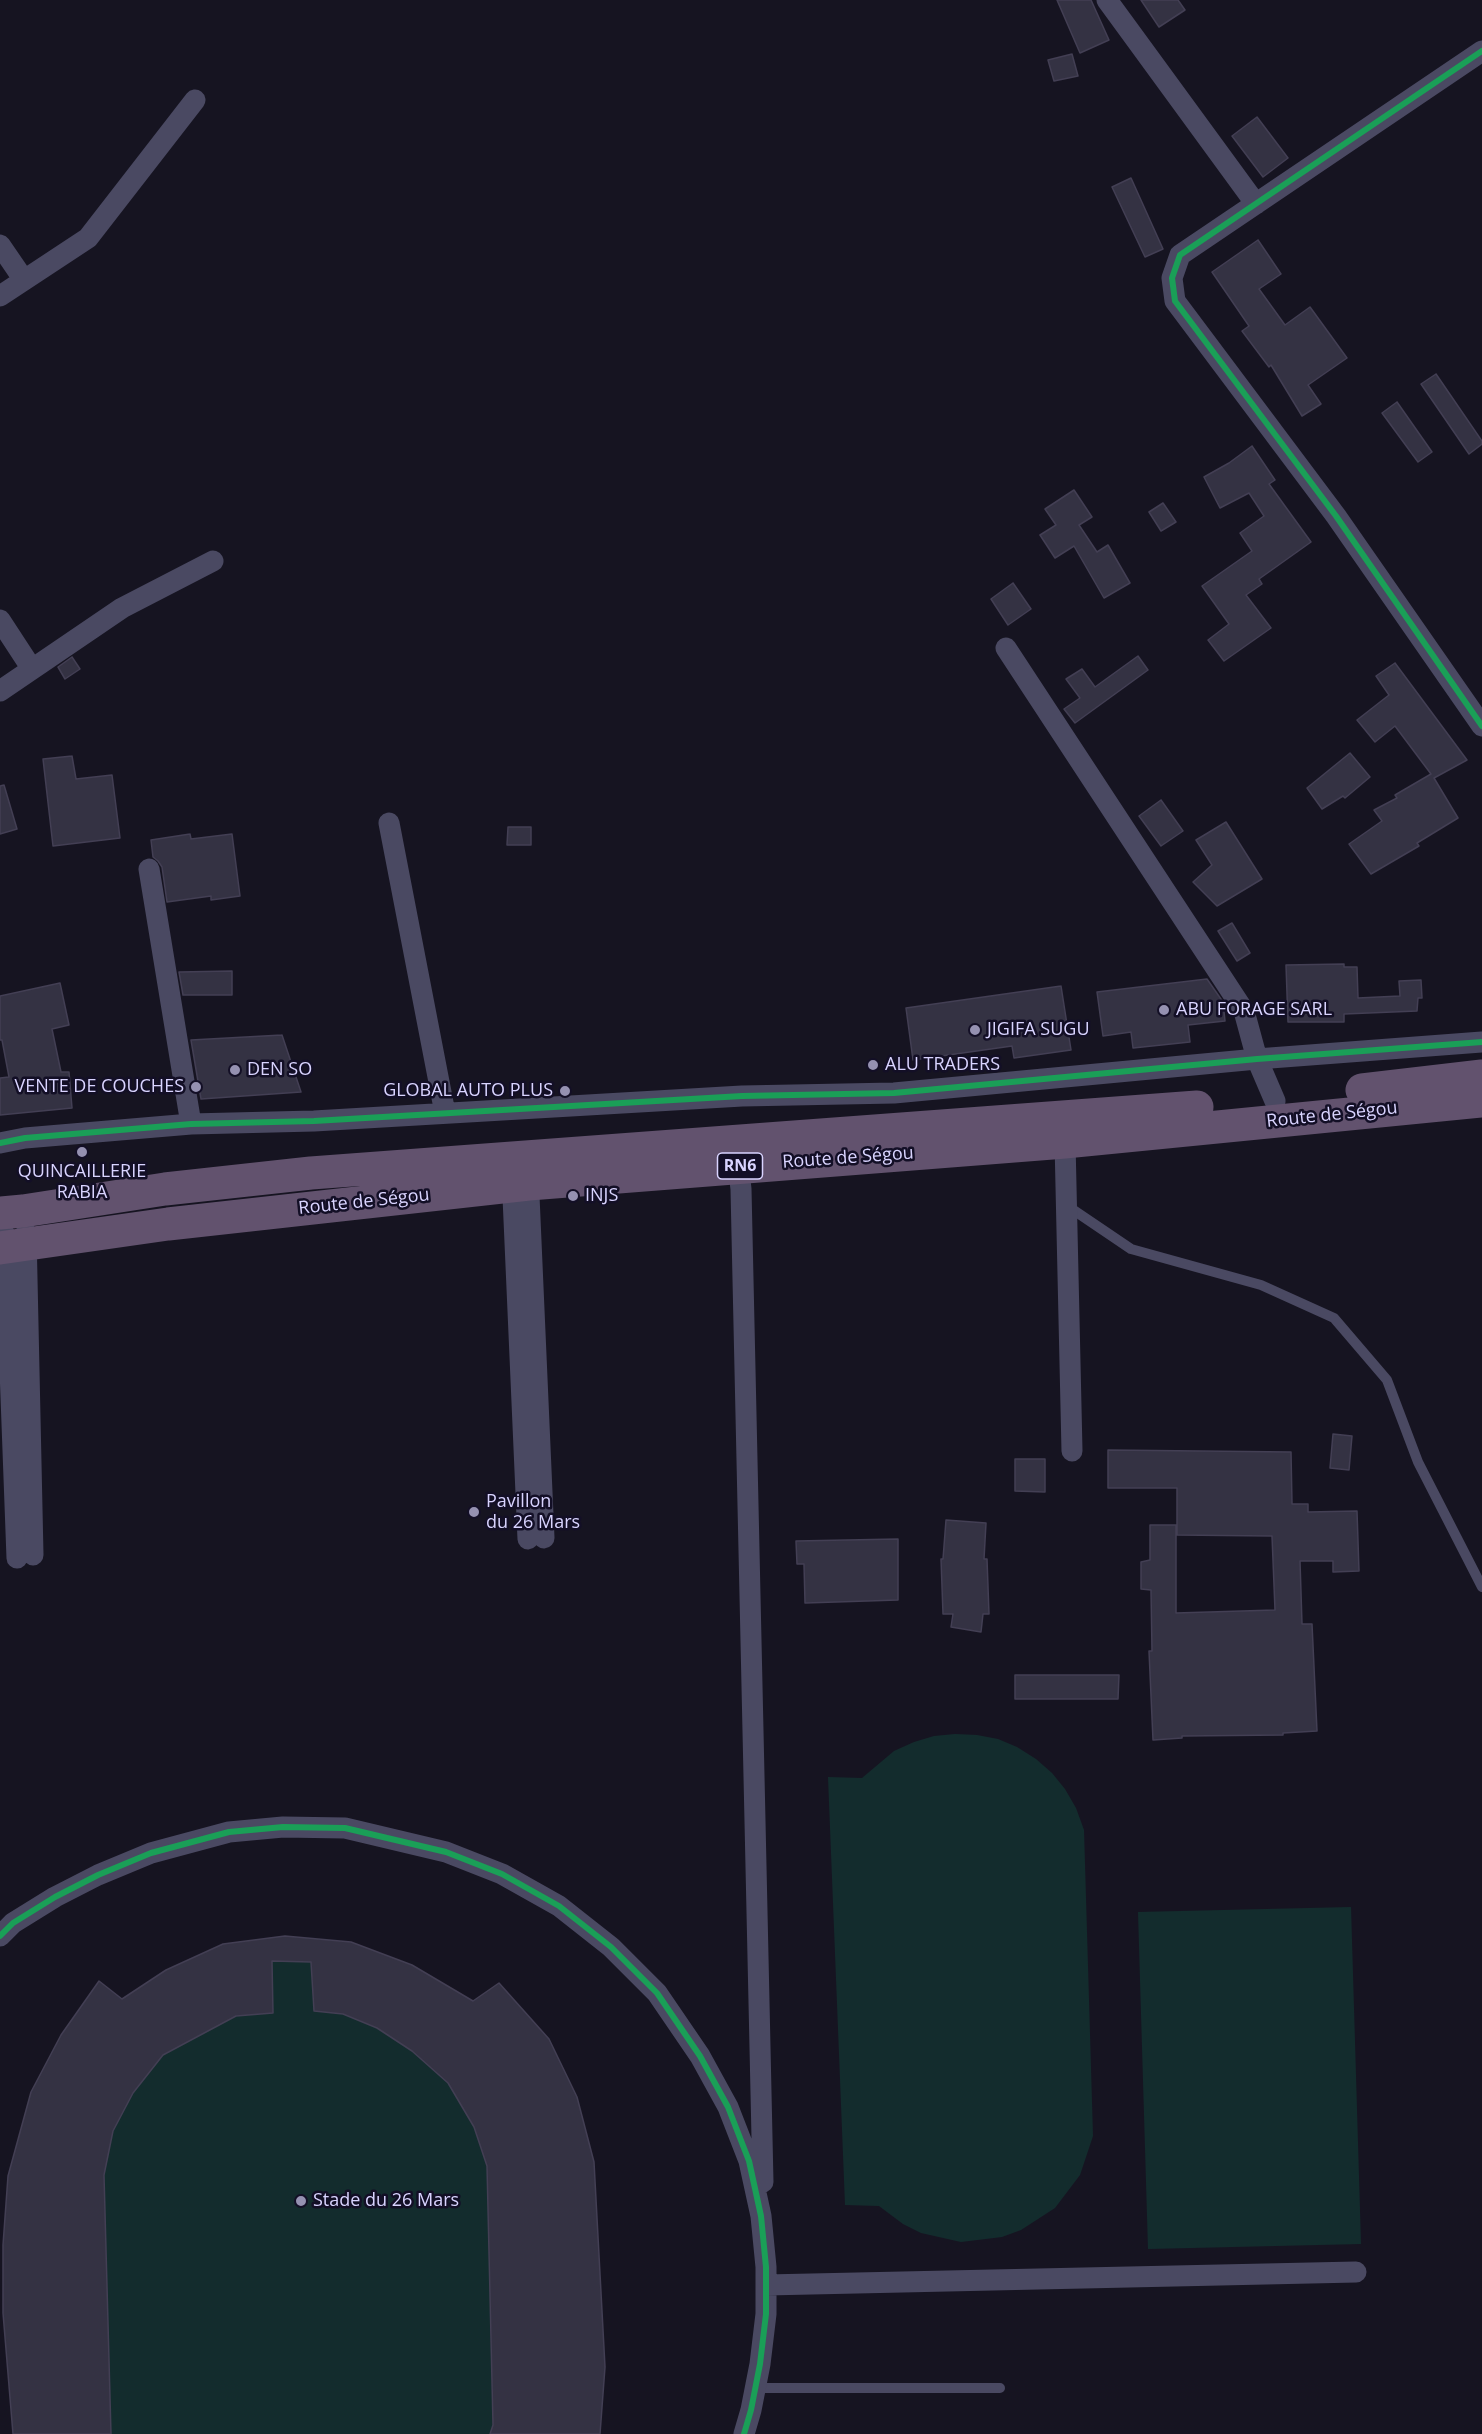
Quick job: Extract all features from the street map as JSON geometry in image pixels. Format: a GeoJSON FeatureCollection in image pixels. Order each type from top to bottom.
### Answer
{"type":"FeatureCollection","features":[{"type":"Feature","properties":{"kind":"highway","name":"Route de Ségou"},"geometry":{"type":"LineString","coordinates":[[6,1212],[176,1188],[311,1173],[520,1170],[737,1153],[1275,1101],[1482,1076]]}},
{"type":"Feature","properties":{"kind":"highway","name":"Route de Ségou"},"geometry":{"type":"LineString","coordinates":[[737,1153],[1065,1142],[1482,1101]]}},
{"type":"Feature","properties":{"kind":"highway","name":"Route de Ségou"},"geometry":{"type":"LineString","coordinates":[[12,1246],[520,1170]]}},
{"type":"Feature","properties":{"kind":"street"},"geometry":{"type":"LineString","coordinates":[[1107,0],[1256,204]]}},
{"type":"Feature","properties":{"kind":"street"},"geometry":{"type":"LineString","coordinates":[[1482,51],[1180,255],[1172,278],[1175,301],[1336,516],[1482,726]]}},
{"type":"Feature","properties":{"kind":"street"},"geometry":{"type":"LineString","coordinates":[[0,296],[88,238],[195,100]]}},
{"type":"Feature","properties":{"kind":"street"},"geometry":{"type":"LineString","coordinates":[[0,245],[24,280]]}},
{"type":"Feature","properties":{"kind":"street"},"geometry":{"type":"LineString","coordinates":[[0,691],[122,608],[213,561]]}},
{"type":"Feature","properties":{"kind":"street"},"geometry":{"type":"LineString","coordinates":[[0,620],[32,669]]}},
{"type":"Feature","properties":{"kind":"street"},"geometry":{"type":"LineString","coordinates":[[1006,648],[1244,1011],[1257,1059],[1275,1101]]}},
{"type":"Feature","properties":{"kind":"street"},"geometry":{"type":"LineString","coordinates":[[389,823],[445,1113]]}},
{"type":"Feature","properties":{"kind":"street"},"geometry":{"type":"LineString","coordinates":[[149,869],[191,1124]]}},
{"type":"Feature","properties":{"kind":"street"},"geometry":{"type":"LineString","coordinates":[[0,1143],[25,1138],[191,1124],[314,1121],[742,1096],[894,1093],[1257,1059],[1482,1042]]}},
{"type":"Feature","properties":{"kind":"street"},"geometry":{"type":"LineString","coordinates":[[1065,1142],[1072,1451]]}},
{"type":"Feature","properties":{"kind":"street"},"geometry":{"type":"LineString","coordinates":[[737,1153],[742,1201],[764,2254]]}},
{"type":"Feature","properties":{"kind":"street"},"geometry":{"type":"LineString","coordinates":[[520,1170],[536,1539]]}},
{"type":"Feature","properties":{"kind":"street"},"geometry":{"type":"LineString","coordinates":[[6,1212],[12,1246],[25,1557]]}},
{"type":"Feature","properties":{"kind":"street"},"geometry":{"type":"LineString","coordinates":[[0,1936],[14,1923],[55,1897],[98,1875],[151,1853],[229,1832],[283,1827],[345,1828],[446,1852],[502,1874],[559,1906],[611,1947],[657,1993],[700,2056],[728,2107],[749,2161],[761,2216],[766,2314],[755,2388],[744,2434]]}},
{"type":"Feature","properties":{"kind":"street"},"geometry":{"type":"LineString","coordinates":[[766,2285],[1356,2272]]}},
{"type":"Feature","properties":{"kind":"lane"},"geometry":{"type":"LineString","coordinates":[[1066,1205],[1131,1249],[1261,1285],[1334,1318],[1387,1380],[1418,1462],[1482,1587]]}},
{"type":"Feature","properties":{"kind":"lane"},"geometry":{"type":"LineString","coordinates":[[755,2388],[1000,2388]]}},
{"type":"Feature","properties":{"kind":"green space"},"geometry":{"type":"Polygon","coordinates":[[[955,1734],[998,1739],[1036,1759],[1065,1789],[1076,1808],[1084,1830],[1093,2136],[1080,2175],[1055,2208],[1021,2230],[1002,2237],[961,2242],[921,2233],[903,2224],[879,2206],[845,2205],[828,1777],[862,1778],[894,1751],[934,1736],[955,1734]]]}},
{"type":"Feature","properties":{"kind":"green space"},"geometry":{"type":"Polygon","coordinates":[[[1351,1907],[1361,2244],[1148,2249],[1138,1912],[1351,1907]]]}},
{"type":"Feature","properties":{"kind":"green space","name":"Stade du 26 Mars"},"geometry":{"type":"Polygon","coordinates":[[[285,1936],[473,2001],[499,1983],[549,2039],[577,2097],[594,2162],[605,2367],[600,2434],[13,2434],[3,2313],[3,2245],[8,2176],[31,2092],[61,2035],[99,1981],[122,1999],[166,1970],[223,1944],[285,1936]]]}},
{"type":"Feature","properties":{"kind":"building"},"geometry":{"type":"Polygon","coordinates":[[[1057,0],[1091,0],[1109,40],[1080,53],[1057,0]]]}},
{"type":"Feature","properties":{"kind":"building"},"geometry":{"type":"Polygon","coordinates":[[[1141,0],[1178,0],[1185,10],[1159,27],[1141,0]]]}},
{"type":"Feature","properties":{"kind":"building"},"geometry":{"type":"Polygon","coordinates":[[[1072,54],[1078,76],[1054,81],[1048,60],[1072,54]]]}},
{"type":"Feature","properties":{"kind":"building"},"geometry":{"type":"Polygon","coordinates":[[[1257,117],[1288,158],[1263,177],[1232,136],[1257,117]]]}},
{"type":"Feature","properties":{"kind":"building"},"geometry":{"type":"Polygon","coordinates":[[[1131,178],[1163,249],[1145,257],[1112,187],[1131,178]]]}},
{"type":"Feature","properties":{"kind":"building"},"geometry":{"type":"Polygon","coordinates":[[[1258,240],[1281,274],[1259,289],[1285,325],[1310,307],[1347,358],[1308,385],[1321,404],[1302,416],[1271,365],[1269,367],[1242,331],[1249,326],[1212,272],[1258,240]]]}},
{"type":"Feature","properties":{"kind":"building"},"geometry":{"type":"Polygon","coordinates":[[[1436,374],[1482,441],[1482,444],[1469,454],[1421,384],[1436,374]]]}},
{"type":"Feature","properties":{"kind":"building"},"geometry":{"type":"Polygon","coordinates":[[[1397,402],[1432,452],[1418,462],[1382,413],[1397,402]]]}},
{"type":"Feature","properties":{"kind":"building"},"geometry":{"type":"Polygon","coordinates":[[[1252,446],[1275,480],[1269,484],[1311,542],[1259,579],[1262,584],[1246,595],[1271,628],[1224,661],[1208,640],[1229,624],[1202,586],[1252,551],[1240,533],[1264,516],[1249,493],[1220,508],[1204,477],[1229,463],[1252,446]]]}},
{"type":"Feature","properties":{"kind":"building"},"geometry":{"type":"Polygon","coordinates":[[[1074,490],[1092,517],[1079,525],[1097,552],[1108,545],[1130,583],[1104,598],[1074,546],[1055,558],[1040,535],[1056,525],[1045,509],[1074,490]]]}},
{"type":"Feature","properties":{"kind":"building"},"geometry":{"type":"Polygon","coordinates":[[[1163,503],[1176,522],[1161,531],[1149,512],[1163,503]]]}},
{"type":"Feature","properties":{"kind":"building"},"geometry":{"type":"Polygon","coordinates":[[[1013,583],[1031,609],[1008,625],[991,599],[1013,583]]]}},
{"type":"Feature","properties":{"kind":"building"},"geometry":{"type":"Polygon","coordinates":[[[1138,656],[1148,670],[1075,723],[1064,709],[1080,698],[1066,679],[1082,669],[1095,687],[1138,656]]]}},
{"type":"Feature","properties":{"kind":"building"},"geometry":{"type":"Polygon","coordinates":[[[72,657],[80,669],[65,679],[58,667],[72,657]]]}},
{"type":"Feature","properties":{"kind":"building"},"geometry":{"type":"Polygon","coordinates":[[[1395,663],[1467,760],[1434,778],[1458,818],[1417,843],[1419,846],[1371,874],[1349,844],[1382,821],[1374,810],[1397,798],[1395,795],[1431,774],[1395,726],[1375,742],[1357,720],[1389,695],[1376,676],[1395,663]]]}},
{"type":"Feature","properties":{"kind":"building"},"geometry":{"type":"Polygon","coordinates":[[[1350,753],[1370,777],[1345,798],[1343,796],[1322,809],[1307,788],[1350,753]]]}},
{"type":"Feature","properties":{"kind":"building"},"geometry":{"type":"Polygon","coordinates":[[[72,756],[76,779],[112,775],[120,838],[53,846],[43,759],[72,756]]]}},
{"type":"Feature","properties":{"kind":"building"},"geometry":{"type":"Polygon","coordinates":[[[4,785],[17,829],[0,834],[0,786],[4,785]]]}},
{"type":"Feature","properties":{"kind":"building"},"geometry":{"type":"Polygon","coordinates":[[[1161,800],[1183,831],[1161,846],[1139,816],[1161,800]]]}},
{"type":"Feature","properties":{"kind":"building"},"geometry":{"type":"Polygon","coordinates":[[[1226,822],[1262,879],[1217,906],[1193,882],[1212,865],[1196,840],[1226,822]]]}},
{"type":"Feature","properties":{"kind":"building"},"geometry":{"type":"Polygon","coordinates":[[[508,827],[531,827],[531,845],[507,845],[508,827]]]}},
{"type":"Feature","properties":{"kind":"building"},"geometry":{"type":"Polygon","coordinates":[[[190,834],[191,839],[232,834],[240,896],[211,900],[211,896],[167,902],[162,867],[153,857],[151,840],[190,834]]]}},
{"type":"Feature","properties":{"kind":"building"},"geometry":{"type":"Polygon","coordinates":[[[1232,923],[1250,953],[1237,961],[1218,931],[1232,923]]]}},
{"type":"Feature","properties":{"kind":"building"},"geometry":{"type":"Polygon","coordinates":[[[1344,964],[1344,967],[1357,967],[1358,998],[1400,996],[1399,981],[1421,980],[1422,998],[1418,998],[1417,1011],[1344,1014],[1344,1022],[1288,1022],[1286,965],[1344,964]]]}},
{"type":"Feature","properties":{"kind":"building"},"geometry":{"type":"Polygon","coordinates":[[[232,971],[232,995],[183,995],[179,972],[232,971]]]}},
{"type":"Feature","properties":{"kind":"building"},"geometry":{"type":"Polygon","coordinates":[[[1207,979],[1223,1002],[1225,1021],[1188,1025],[1190,1042],[1133,1048],[1131,1032],[1103,1036],[1097,992],[1207,979]]]}},
{"type":"Feature","properties":{"kind":"building"},"geometry":{"type":"Polygon","coordinates":[[[60,983],[69,1025],[52,1029],[61,1072],[69,1072],[72,1108],[0,1115],[0,1078],[9,1077],[2,1040],[0,1040],[0,996],[60,983]]]}},
{"type":"Feature","properties":{"kind":"building"},"geometry":{"type":"Polygon","coordinates":[[[1061,986],[1071,1050],[1014,1058],[1012,1046],[913,1060],[906,1008],[1061,986]]]}},
{"type":"Feature","properties":{"kind":"building"},"geometry":{"type":"Polygon","coordinates":[[[282,1035],[301,1092],[201,1099],[191,1040],[282,1035]]]}},
{"type":"Feature","properties":{"kind":"building"},"geometry":{"type":"Polygon","coordinates":[[[1333,1434],[1352,1436],[1349,1470],[1330,1468],[1333,1434]]]}},
{"type":"Feature","properties":{"kind":"building"},"geometry":{"type":"Polygon","coordinates":[[[1108,1450],[1291,1452],[1292,1504],[1308,1504],[1308,1512],[1357,1511],[1359,1571],[1333,1572],[1333,1561],[1300,1561],[1302,1624],[1312,1624],[1317,1731],[1283,1733],[1283,1735],[1182,1736],[1182,1738],[1153,1740],[1149,1651],[1152,1651],[1151,1590],[1141,1589],[1141,1562],[1150,1560],[1150,1525],[1176,1525],[1176,1613],[1275,1610],[1272,1536],[1177,1535],[1177,1488],[1108,1488],[1108,1450]]]}},
{"type":"Feature","properties":{"kind":"building"},"geometry":{"type":"Polygon","coordinates":[[[1015,1459],[1045,1459],[1045,1492],[1015,1491],[1015,1459]]]}},
{"type":"Feature","properties":{"kind":"building"},"geometry":{"type":"Polygon","coordinates":[[[946,1520],[986,1523],[984,1559],[987,1559],[989,1614],[983,1614],[981,1632],[951,1627],[953,1614],[943,1614],[941,1559],[943,1559],[946,1520]]]}},
{"type":"Feature","properties":{"kind":"building"},"geometry":{"type":"Polygon","coordinates":[[[898,1539],[898,1600],[805,1603],[804,1564],[797,1564],[796,1541],[898,1539]]]}},
{"type":"Feature","properties":{"kind":"building"},"geometry":{"type":"Polygon","coordinates":[[[1015,1675],[1119,1675],[1118,1699],[1015,1699],[1015,1675]]]}},
{"type":"Feature","properties":{"kind":"building"},"geometry":{"type":"Polygon","coordinates":[[[285,1936],[351,1942],[412,1965],[473,2001],[499,1983],[549,2039],[577,2097],[594,2162],[605,2367],[600,2434],[490,2434],[493,2425],[487,2166],[474,2127],[448,2083],[412,2051],[377,2028],[343,2014],[314,2011],[311,1962],[272,1961],[273,2013],[236,2016],[163,2055],[133,2093],[113,2131],[104,2175],[111,2434],[13,2434],[3,2313],[3,2245],[8,2176],[31,2092],[61,2035],[99,1981],[122,1999],[166,1970],[223,1944],[285,1936]]]}},
{"type":"Feature","properties":{"kind":"cycle path"},"geometry":{"type":"LineString","coordinates":[[1482,51],[1180,255],[1172,278],[1175,301],[1336,516],[1482,726]]}},
{"type":"Feature","properties":{"kind":"cycle path"},"geometry":{"type":"LineString","coordinates":[[0,1143],[25,1138],[191,1124],[314,1121],[742,1096],[894,1093],[1257,1059],[1482,1042]]}},
{"type":"Feature","properties":{"kind":"cycle path"},"geometry":{"type":"LineString","coordinates":[[0,1936],[13,1923],[55,1897],[98,1875],[151,1853],[229,1832],[283,1827],[345,1828],[446,1852],[502,1874],[559,1906],[611,1947],[657,1993],[700,2056],[728,2107],[749,2161],[761,2216],[766,2267],[766,2314],[760,2364],[744,2434]]}},
{"type":"Feature","properties":{"kind":"place","name":"ABU FORAGE SARL"},"geometry":{"type":"Point","coordinates":[1164,1010]}},
{"type":"Feature","properties":{"kind":"place","name":"JIGIFA SUGU"},"geometry":{"type":"Point","coordinates":[975,1030]}},
{"type":"Feature","properties":{"kind":"place","name":"ALU TRADERS"},"geometry":{"type":"Point","coordinates":[873,1065]}},
{"type":"Feature","properties":{"kind":"place","name":"DEN SO"},"geometry":{"type":"Point","coordinates":[235,1070]}},
{"type":"Feature","properties":{"kind":"place","name":"VENTE DE COUCHES"},"geometry":{"type":"Point","coordinates":[196,1087]}},
{"type":"Feature","properties":{"kind":"place","name":"GLOBAL AUTO PLUS"},"geometry":{"type":"Point","coordinates":[565,1091]}},
{"type":"Feature","properties":{"kind":"place","name":"QUINCAILLERIE RABIA"},"geometry":{"type":"Point","coordinates":[82,1152]}},
{"type":"Feature","properties":{"kind":"place","name":"INJS"},"geometry":{"type":"Point","coordinates":[573,1196]}},
{"type":"Feature","properties":{"kind":"place","name":"Pavillon du 26 Mars"},"geometry":{"type":"Point","coordinates":[474,1512]}},
{"type":"Feature","properties":{"kind":"place","name":"Stade du 26 Mars"},"geometry":{"type":"Point","coordinates":[301,2201]}}]}
